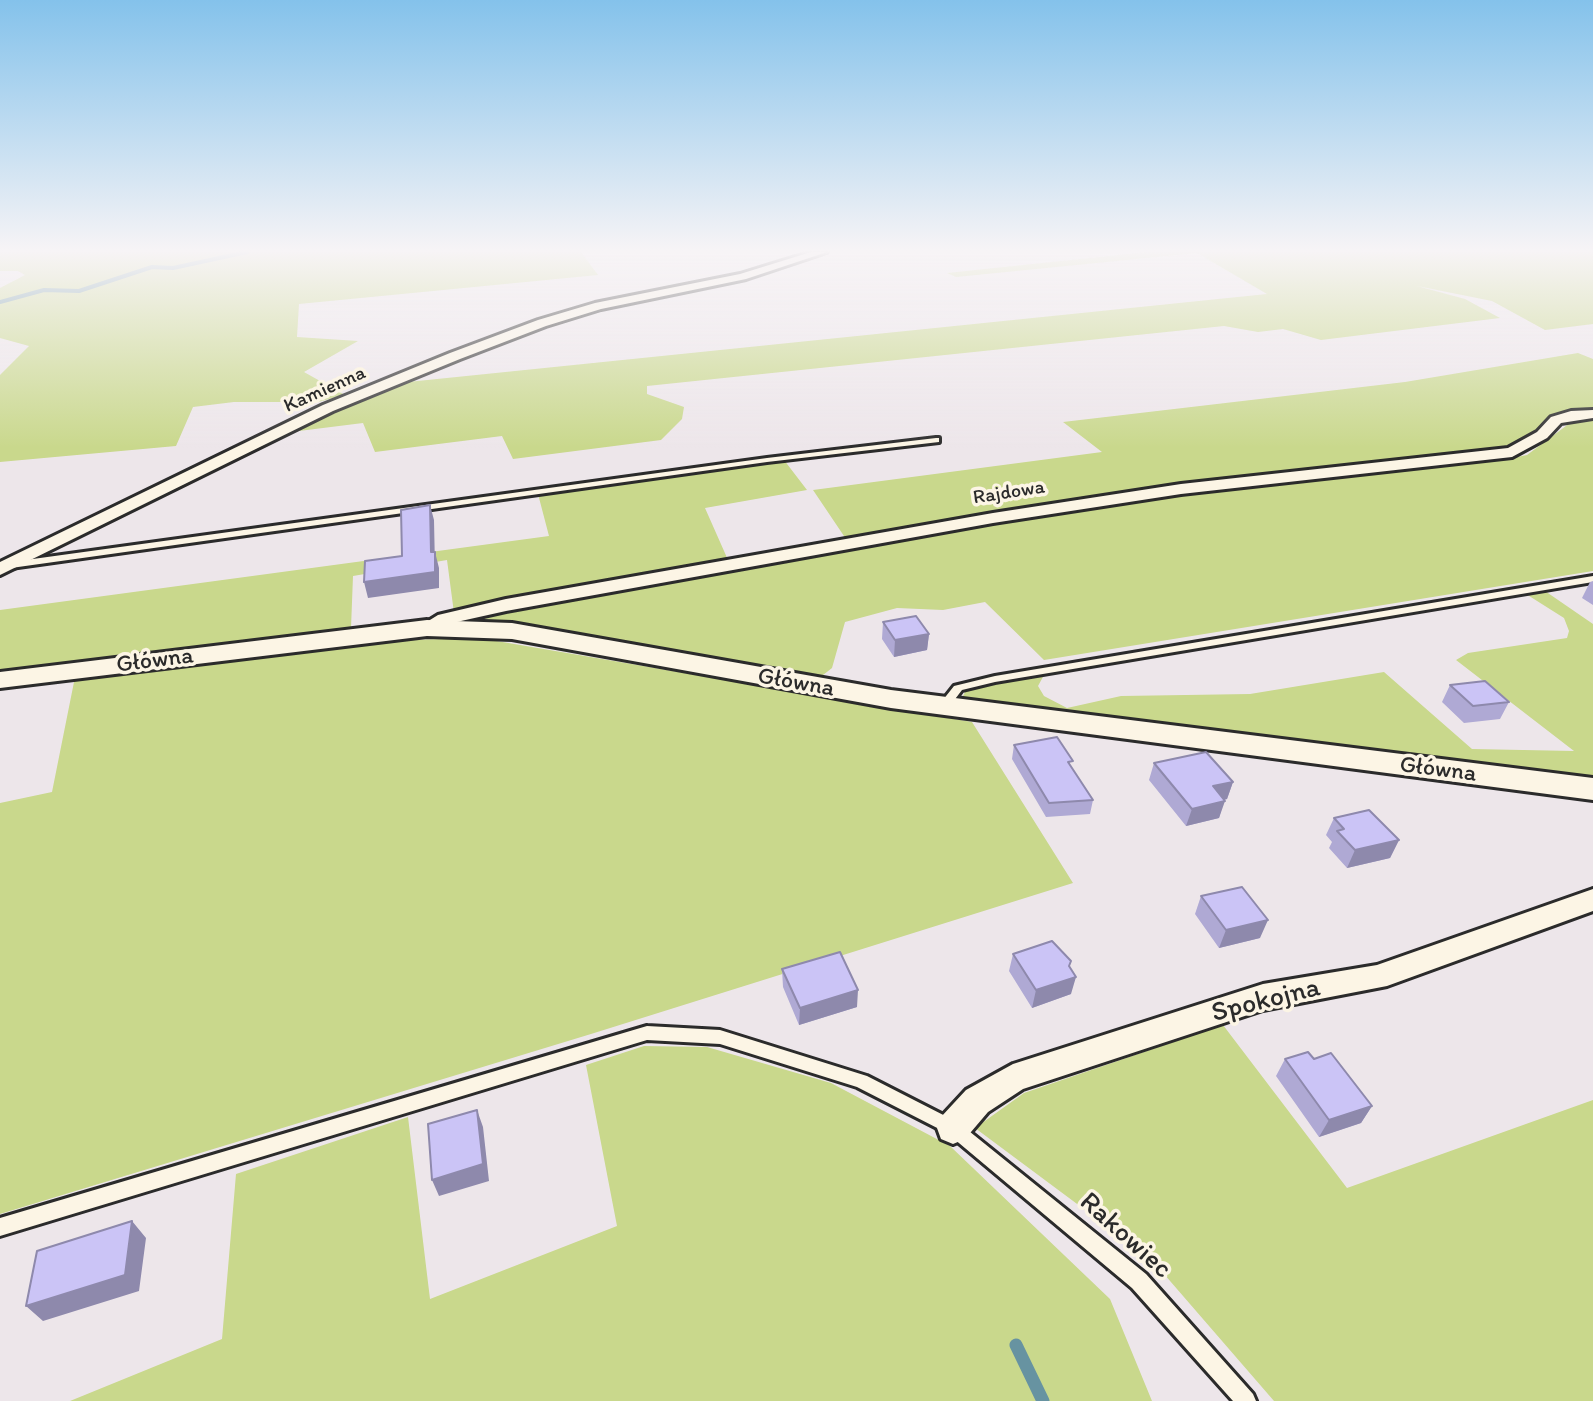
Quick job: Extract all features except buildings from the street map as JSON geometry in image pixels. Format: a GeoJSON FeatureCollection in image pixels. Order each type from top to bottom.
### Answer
{"type":"FeatureCollection","features":[{"type":"Feature","properties":{"kind":"street","name":"Kamienna"},"geometry":{"type":"LineString","coordinates":[[3,567],[328,408],[561,317]]}},
{"type":"Feature","properties":{"kind":"street","name":"Rajdowa"},"geometry":{"type":"LineString","coordinates":[[427,628],[445,619],[506,605],[1022,513],[1181,489],[1512,452],[1542,435],[1556,420],[1571,415],[1593,414]]}},
{"type":"Feature","properties":{"kind":"street","name":"Główna"},"geometry":{"type":"LineString","coordinates":[[0,680],[427,628],[512,631],[812,687],[1593,789]]}},
{"type":"Feature","properties":{"kind":"street","name":"Spokojna"},"geometry":{"type":"LineString","coordinates":[[953,1128],[977,1101],[1013,1078],[1263,997],[1377,977],[1593,900]]}},
{"type":"Feature","properties":{"kind":"lane"},"geometry":{"type":"LineString","coordinates":[[3,567],[737,464],[936,440]]}},
{"type":"Feature","properties":{"kind":"lane"},"geometry":{"type":"LineString","coordinates":[[945,705],[958,688],[995,679],[1593,579]]}},
{"type":"Feature","properties":{"kind":"lane","name":"Rakowiec"},"geometry":{"type":"LineString","coordinates":[[0,1227],[647,1033],[720,1037],[861,1081],[953,1128],[1139,1281],[1246,1401]]}},
{"type":"Feature","properties":{"kind":"green space"},"geometry":{"type":"Polygon","coordinates":[[[0,317],[298,317],[297,337],[358,341],[304,372],[345,395],[318,402],[234,402],[193,407],[176,446],[0,462],[0,375],[29,346],[0,338],[0,317]]]}},
{"type":"Feature","properties":{"kind":"green space"},"geometry":{"type":"Polygon","coordinates":[[[1039,317],[1500,318],[1321,340],[1283,329],[1258,332],[1224,326],[647,386],[647,394],[684,407],[682,419],[661,440],[513,459],[502,436],[375,452],[363,423],[283,433],[398,383],[1039,317]]]}},
{"type":"Feature","properties":{"kind":"green space"},"geometry":{"type":"Polygon","coordinates":[[[1522,317],[1593,317],[1593,324],[1545,330],[1522,317]]]}},
{"type":"Feature","properties":{"kind":"green space"},"geometry":{"type":"Polygon","coordinates":[[[1578,353],[1593,359],[1593,410],[1554,415],[1509,449],[1165,487],[846,539],[813,490],[1102,452],[1063,422],[1405,382],[1578,353]]]}},
{"type":"Feature","properties":{"kind":"green space"},"geometry":{"type":"Polygon","coordinates":[[[1578,417],[1593,418],[1593,571],[1044,660],[985,602],[943,610],[897,608],[845,622],[832,668],[818,679],[478,618],[508,608],[1182,493],[1497,461],[1527,455],[1578,417]]]}},
{"type":"Feature","properties":{"kind":"green space"},"geometry":{"type":"Polygon","coordinates":[[[784,460],[807,490],[705,508],[728,560],[506,600],[454,613],[447,560],[353,576],[351,628],[0,672],[0,610],[549,536],[538,494],[784,460]]]}},
{"type":"Feature","properties":{"kind":"green space"},"geometry":{"type":"Polygon","coordinates":[[[1545,591],[1593,624],[1593,780],[1210,734],[962,698],[966,690],[1044,675],[1038,686],[1044,696],[1067,708],[1121,696],[1250,694],[1384,672],[1472,749],[1574,751],[1456,660],[1468,653],[1567,638],[1569,631],[1564,618],[1526,594],[1545,591]]]}},
{"type":"Feature","properties":{"kind":"green space"},"geometry":{"type":"Polygon","coordinates":[[[479,638],[972,722],[1073,883],[0,1214],[0,803],[52,792],[75,677],[373,641],[479,638]]]}},
{"type":"Feature","properties":{"kind":"green space"},"geometry":{"type":"Polygon","coordinates":[[[1223,1025],[1347,1188],[1593,1100],[1593,1401],[1274,1401],[1151,1259],[975,1128],[1024,1093],[1223,1025]]]}},
{"type":"Feature","properties":{"kind":"green space"},"geometry":{"type":"Polygon","coordinates":[[[644,1046],[707,1047],[831,1083],[950,1146],[1110,1299],[1152,1401],[70,1401],[222,1339],[236,1174],[408,1117],[430,1299],[617,1226],[586,1065],[644,1046]]]}},
{"type":"Feature","properties":{"kind":"waterway"},"geometry":{"type":"LineString","coordinates":[[1016,1345],[1043,1401]]}}]}
